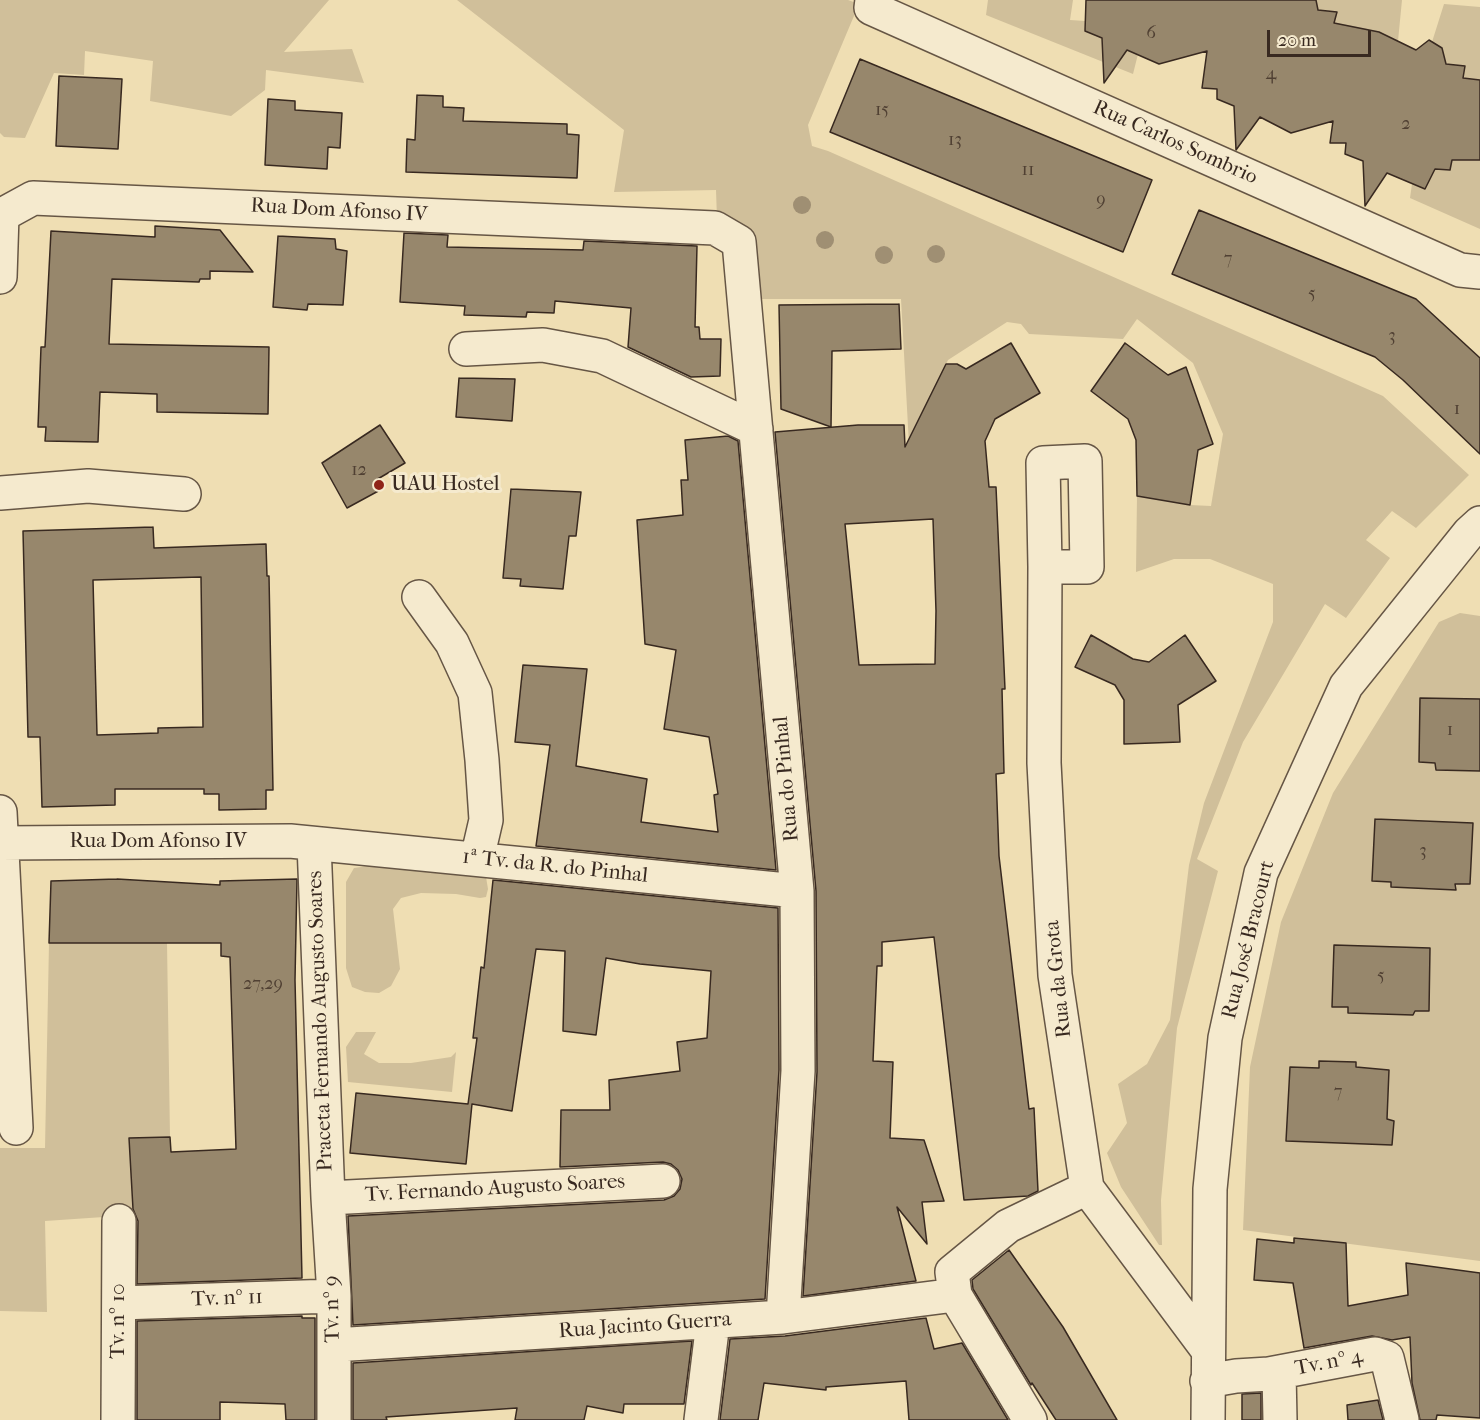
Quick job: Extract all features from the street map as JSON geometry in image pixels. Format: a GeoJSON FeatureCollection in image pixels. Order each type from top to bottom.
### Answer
{"type":"FeatureCollection","features":[{"type":"Feature","properties":{"kind":"street","name":"Rua Carlos Sombrio"},"geometry":{"type":"LineString","coordinates":[[871,4],[1460,270],[1480,273]]}},
{"type":"Feature","properties":{"kind":"street","name":"Rua Dom Afonso IV"},"geometry":{"type":"LineString","coordinates":[[0,277],[2,215],[33,198],[715,228],[739,242]]}},
{"type":"Feature","properties":{"kind":"street","name":"Rua do Pinhal"},"geometry":{"type":"LineString","coordinates":[[739,242],[797,891],[798,1071],[783,1317]]}},
{"type":"Feature","properties":{"kind":"street"},"geometry":{"type":"LineString","coordinates":[[466,349],[543,345],[602,356],[756,429]]}},
{"type":"Feature","properties":{"kind":"street"},"geometry":{"type":"LineString","coordinates":[[0,493],[88,486],[184,494]]}},
{"type":"Feature","properties":{"kind":"street","name":"Rua José Bracourt"},"geometry":{"type":"LineString","coordinates":[[1208,1420],[1210,1189],[1225,1038],[1261,873],[1346,686],[1476,536]]}},
{"type":"Feature","properties":{"kind":"street","name":"Rua da Grota"},"geometry":{"type":"LineString","coordinates":[[1045,567],[1044,763],[1055,975],[1086,1188],[1207,1349]]}},
{"type":"Feature","properties":{"kind":"street"},"geometry":{"type":"LineString","coordinates":[[419,597],[452,643],[475,693],[486,820],[477,859]]}},
{"type":"Feature","properties":{"kind":"street","name":"Rua Dom Afonso IV"},"geometry":{"type":"LineString","coordinates":[[16,1128],[1,828],[314,844]]}},
{"type":"Feature","properties":{"kind":"street","name":"1ª Tv. da R. do Pinhal"},"geometry":{"type":"LineString","coordinates":[[314,844],[797,891]]}},
{"type":"Feature","properties":{"kind":"street","name":"Praceta Fernando Augusto Soares"},"geometry":{"type":"LineString","coordinates":[[314,844],[328,1198]]}},
{"type":"Feature","properties":{"kind":"street","name":"Tv. Fernando Augusto Soares"},"geometry":{"type":"LineString","coordinates":[[328,1198],[663,1180]]}},
{"type":"Feature","properties":{"kind":"street"},"geometry":{"type":"LineString","coordinates":[[1030,1420],[954,1295],[952,1272],[1008,1227],[1086,1188]]}},
{"type":"Feature","properties":{"kind":"street","name":"Tv. nº 9"},"geometry":{"type":"LineString","coordinates":[[328,1198],[334,1296],[334,1420]]}},
{"type":"Feature","properties":{"kind":"street","name":"Tv. nº 10"},"geometry":{"type":"LineString","coordinates":[[118,1420],[119,1221]]}},
{"type":"Feature","properties":{"kind":"street","name":"Rua Jacinto Guerra"},"geometry":{"type":"LineString","coordinates":[[334,1345],[783,1317],[954,1295]]}},
{"type":"Feature","properties":{"kind":"street","name":"Tv. nº 11"},"geometry":{"type":"LineString","coordinates":[[119,1303],[334,1296]]}},
{"type":"Feature","properties":{"kind":"street"},"geometry":{"type":"LineString","coordinates":[[701,1420],[713,1322]]}},
{"type":"Feature","properties":{"kind":"street","name":"Tv. nº 4"},"geometry":{"type":"LineString","coordinates":[[1207,1381],[1279,1372],[1375,1354],[1387,1358],[1402,1420]]}},
{"type":"Feature","properties":{"kind":"street"},"geometry":{"type":"LineString","coordinates":[[1279,1372],[1280,1420]]}},
{"type":"Feature","properties":{"kind":"shaded area"},"geometry":{"type":"Polygon","coordinates":[[[0,0],[329,0],[284,52],[352,49],[364,83],[266,70],[265,90],[231,116],[150,101],[153,61],[85,51],[84,75],[54,73],[25,138],[4,137],[0,133],[0,0]]]}},
{"type":"Feature","properties":{"kind":"shaded area"},"geometry":{"type":"Polygon","coordinates":[[[457,0],[848,0],[859,4],[808,125],[812,146],[828,151],[1383,396],[1469,475],[1416,528],[1392,511],[1366,540],[1390,558],[1346,618],[1325,604],[1243,742],[1197,859],[1218,871],[1177,1028],[1161,1200],[1162,1245],[1159,1245],[1121,1187],[1107,1153],[1127,1123],[1118,1084],[1147,1064],[1170,1020],[1189,865],[1204,803],[1273,622],[1273,584],[1210,559],[1174,559],[1136,572],[1137,496],[1190,505],[1211,506],[1223,434],[1193,363],[1137,319],[1123,339],[1029,334],[1021,324],[1007,322],[948,360],[913,431],[911,481],[901,299],[755,299],[717,219],[716,190],[614,192],[624,130],[457,0]]]}},
{"type":"Feature","properties":{"kind":"shaded area"},"geometry":{"type":"Polygon","coordinates":[[[988,0],[1073,0],[1070,20],[1085,21],[1085,31],[1102,38],[1110,58],[1120,60],[1124,55],[1124,48],[1139,50],[1133,74],[986,15],[988,0]]]}},
{"type":"Feature","properties":{"kind":"shaded area"},"geometry":{"type":"Polygon","coordinates":[[[1316,0],[1402,0],[1398,41],[1334,23],[1337,12],[1318,10],[1316,0]]]}},
{"type":"Feature","properties":{"kind":"shaded area"},"geometry":{"type":"Polygon","coordinates":[[[1444,4],[1480,7],[1480,80],[1463,78],[1446,64],[1442,48],[1432,42],[1444,4]]]}},
{"type":"Feature","properties":{"kind":"shaded area"},"geometry":{"type":"Polygon","coordinates":[[[1452,160],[1480,160],[1480,229],[1410,198],[1412,184],[1420,187],[1427,185],[1431,169],[1449,170],[1452,160]]]}},
{"type":"Feature","properties":{"kind":"shaded area"},"geometry":{"type":"Polygon","coordinates":[[[1460,613],[1480,616],[1480,1261],[1243,1230],[1250,1067],[1281,922],[1333,793],[1439,622],[1460,613]]]}},
{"type":"Feature","properties":{"kind":"shaded area"},"geometry":{"type":"Polygon","coordinates":[[[375,865],[485,871],[488,889],[486,897],[480,898],[456,894],[421,893],[401,898],[393,909],[400,969],[391,986],[379,993],[365,992],[352,987],[346,968],[346,882],[354,868],[375,865]]]}},
{"type":"Feature","properties":{"kind":"shaded area"},"geometry":{"type":"Polygon","coordinates":[[[49,943],[167,943],[170,1137],[130,1139],[133,1215],[45,1221],[47,1312],[0,1311],[0,1148],[45,1148],[49,943]]]}},
{"type":"Feature","properties":{"kind":"shaded area"},"geometry":{"type":"Polygon","coordinates":[[[356,1032],[376,1032],[364,1054],[379,1063],[411,1063],[451,1057],[456,1052],[452,1092],[348,1082],[346,1047],[356,1032]]]}},
{"type":"Feature","properties":{"kind":"building"},"geometry":{"type":"Polygon","coordinates":[[[1086,0],[1316,0],[1318,10],[1337,12],[1334,23],[1379,32],[1416,50],[1429,40],[1442,48],[1446,64],[1465,66],[1463,78],[1480,80],[1480,160],[1452,160],[1450,170],[1435,169],[1425,189],[1387,173],[1365,206],[1363,161],[1345,154],[1346,143],[1330,143],[1333,121],[1291,133],[1260,117],[1236,150],[1234,106],[1217,99],[1217,89],[1202,88],[1207,51],[1159,64],[1127,50],[1104,83],[1102,38],[1085,31],[1086,0]]]}},
{"type":"Feature","properties":{"kind":"building"},"geometry":{"type":"Polygon","coordinates":[[[860,59],[1152,180],[1123,252],[830,132],[860,59]]]}},
{"type":"Feature","properties":{"kind":"building"},"geometry":{"type":"Polygon","coordinates":[[[59,76],[122,79],[118,149],[56,146],[59,76]]]}},
{"type":"Feature","properties":{"kind":"building"},"geometry":{"type":"Polygon","coordinates":[[[417,95],[443,96],[443,107],[464,108],[463,121],[567,124],[567,134],[579,135],[577,178],[406,172],[407,139],[415,140],[417,95]]]}},
{"type":"Feature","properties":{"kind":"building"},"geometry":{"type":"Polygon","coordinates":[[[268,99],[295,101],[295,110],[342,113],[340,148],[328,147],[327,169],[265,165],[268,99]]]}},
{"type":"Feature","properties":{"kind":"building"},"geometry":{"type":"Polygon","coordinates":[[[1199,210],[1416,299],[1480,358],[1480,454],[1403,380],[1375,357],[1172,274],[1199,210]]]}},
{"type":"Feature","properties":{"kind":"building"},"geometry":{"type":"Polygon","coordinates":[[[155,226],[220,230],[253,272],[210,271],[210,279],[200,279],[199,282],[112,279],[109,344],[269,347],[268,414],[157,412],[157,394],[100,392],[98,442],[45,441],[46,427],[38,427],[41,347],[45,347],[51,231],[155,237],[155,226]]]}},
{"type":"Feature","properties":{"kind":"building"},"geometry":{"type":"Polygon","coordinates":[[[404,233],[448,235],[447,247],[583,250],[584,241],[697,246],[695,327],[699,327],[700,339],[721,339],[720,376],[691,377],[628,347],[631,308],[555,301],[554,313],[527,312],[526,317],[464,315],[465,306],[400,302],[404,233]]]}},
{"type":"Feature","properties":{"kind":"building"},"geometry":{"type":"Polygon","coordinates":[[[278,236],[335,239],[336,249],[347,251],[343,305],[308,304],[307,310],[273,307],[278,236]]]}},
{"type":"Feature","properties":{"kind":"building"},"geometry":{"type":"Polygon","coordinates":[[[899,304],[901,349],[832,351],[831,427],[781,409],[779,305],[899,304]]]}},
{"type":"Feature","properties":{"kind":"building"},"geometry":{"type":"Polygon","coordinates":[[[1011,343],[1040,393],[995,419],[985,441],[989,487],[996,487],[1005,689],[1002,689],[1004,773],[996,774],[999,856],[1029,1109],[1034,1108],[1038,1191],[1028,1196],[964,1200],[934,937],[882,942],[882,966],[877,966],[873,1061],[893,1062],[890,1138],[924,1140],[944,1201],[922,1202],[927,1244],[897,1207],[916,1281],[803,1296],[817,1072],[816,891],[775,432],[858,425],[904,425],[905,447],[946,364],[957,364],[966,369],[1011,343]],[[933,519],[845,524],[859,665],[935,664],[933,519]]]}},
{"type":"Feature","properties":{"kind":"building"},"geometry":{"type":"Polygon","coordinates":[[[1125,343],[1168,375],[1186,367],[1213,444],[1198,450],[1190,505],[1137,496],[1136,440],[1128,419],[1091,391],[1125,343]]]}},
{"type":"Feature","properties":{"kind":"building"},"geometry":{"type":"Polygon","coordinates":[[[459,378],[515,379],[512,421],[456,417],[459,378]]]}},
{"type":"Feature","properties":{"kind":"building"},"geometry":{"type":"Polygon","coordinates":[[[380,425],[405,463],[376,480],[382,489],[347,508],[322,463],[380,425]]]}},
{"type":"Feature","properties":{"kind":"building"},"geometry":{"type":"Polygon","coordinates":[[[728,436],[738,441],[776,870],[536,846],[550,745],[515,742],[523,665],[587,669],[576,766],[647,779],[641,822],[718,832],[714,795],[718,794],[709,737],[664,729],[676,650],[645,644],[637,520],[683,515],[681,480],[688,480],[685,440],[728,436]]]}},
{"type":"Feature","properties":{"kind":"building"},"geometry":{"type":"Polygon","coordinates":[[[511,489],[581,492],[576,536],[569,536],[563,589],[520,586],[521,579],[503,578],[511,489]]]}},
{"type":"Feature","properties":{"kind":"building"},"geometry":{"type":"Polygon","coordinates":[[[153,527],[154,548],[266,544],[267,576],[269,576],[273,790],[266,790],[266,809],[219,810],[219,794],[204,794],[204,789],[115,789],[115,805],[42,807],[40,737],[28,737],[23,531],[153,527]],[[201,577],[93,580],[97,735],[158,733],[158,728],[203,727],[201,577]]]}},
{"type":"Feature","properties":{"kind":"building"},"geometry":{"type":"Polygon","coordinates":[[[1091,635],[1133,659],[1149,662],[1185,635],[1216,681],[1178,705],[1180,742],[1124,744],[1124,700],[1115,685],[1075,667],[1091,635]]]}},
{"type":"Feature","properties":{"kind":"building"},"geometry":{"type":"Polygon","coordinates":[[[1420,698],[1480,699],[1480,771],[1436,770],[1435,763],[1419,762],[1420,698]]]}},
{"type":"Feature","properties":{"kind":"building"},"geometry":{"type":"Polygon","coordinates":[[[1375,819],[1473,823],[1470,884],[1455,884],[1456,890],[1391,887],[1391,882],[1372,881],[1375,819]]]}},
{"type":"Feature","properties":{"kind":"building"},"geometry":{"type":"Polygon","coordinates":[[[117,879],[220,885],[220,881],[297,879],[295,980],[302,1278],[137,1284],[138,1221],[133,1209],[129,1138],[170,1137],[171,1152],[236,1149],[230,957],[221,956],[221,943],[49,943],[51,881],[117,879]]]}},
{"type":"Feature","properties":{"kind":"building"},"geometry":{"type":"Polygon","coordinates":[[[493,880],[778,908],[779,1070],[765,1299],[353,1325],[348,1216],[664,1200],[674,1196],[680,1189],[682,1179],[678,1170],[671,1164],[663,1162],[560,1167],[561,1110],[610,1110],[609,1080],[680,1071],[677,1042],[707,1038],[711,971],[606,958],[596,1035],[563,1031],[565,951],[536,949],[512,1111],[472,1104],[466,1164],[350,1153],[356,1093],[468,1104],[477,1038],[473,1038],[481,967],[484,968],[493,880]]]}},
{"type":"Feature","properties":{"kind":"building"},"geometry":{"type":"Polygon","coordinates":[[[1334,945],[1430,948],[1429,1011],[1415,1011],[1413,1015],[1348,1013],[1348,1007],[1332,1007],[1334,945]]]}},
{"type":"Feature","properties":{"kind":"building"},"geometry":{"type":"Polygon","coordinates":[[[1319,1061],[1356,1062],[1356,1067],[1389,1070],[1387,1119],[1394,1121],[1392,1145],[1286,1141],[1290,1067],[1319,1068],[1319,1061]]]}},
{"type":"Feature","properties":{"kind":"building"},"geometry":{"type":"Polygon","coordinates":[[[1294,1238],[1346,1243],[1348,1306],[1408,1295],[1406,1263],[1480,1273],[1480,1418],[1437,1415],[1436,1420],[1420,1420],[1412,1383],[1410,1337],[1392,1340],[1372,1336],[1304,1348],[1293,1283],[1254,1280],[1257,1239],[1294,1243],[1294,1238]]]}},
{"type":"Feature","properties":{"kind":"building"},"geometry":{"type":"Polygon","coordinates":[[[1009,1250],[1063,1327],[1117,1420],[1056,1420],[1032,1383],[1031,1385],[973,1289],[972,1280],[1009,1250]]]}},
{"type":"Feature","properties":{"kind":"building"},"geometry":{"type":"Polygon","coordinates":[[[302,1316],[302,1318],[315,1318],[315,1420],[286,1420],[285,1404],[220,1402],[220,1420],[137,1420],[137,1321],[302,1316]]]}},
{"type":"Feature","properties":{"kind":"building"},"geometry":{"type":"Polygon","coordinates":[[[926,1318],[934,1349],[962,1343],[1008,1420],[909,1420],[906,1381],[826,1387],[826,1390],[764,1383],[758,1420],[720,1420],[730,1339],[785,1336],[926,1318]]]}},
{"type":"Feature","properties":{"kind":"building"},"geometry":{"type":"Polygon","coordinates":[[[692,1341],[684,1404],[624,1404],[623,1413],[587,1406],[584,1420],[515,1420],[517,1408],[386,1417],[387,1420],[353,1420],[353,1363],[692,1341]]]}},
{"type":"Feature","properties":{"kind":"building"},"geometry":{"type":"Polygon","coordinates":[[[1261,1393],[1261,1420],[1242,1420],[1242,1394],[1261,1393]]]}},
{"type":"Feature","properties":{"kind":"building"},"geometry":{"type":"Polygon","coordinates":[[[1378,1400],[1383,1420],[1348,1420],[1347,1405],[1378,1400]]]}},
{"type":"Feature","properties":{"kind":"place","name":"UAU Hostel"},"geometry":{"type":"Point","coordinates":[379,485]}}]}
